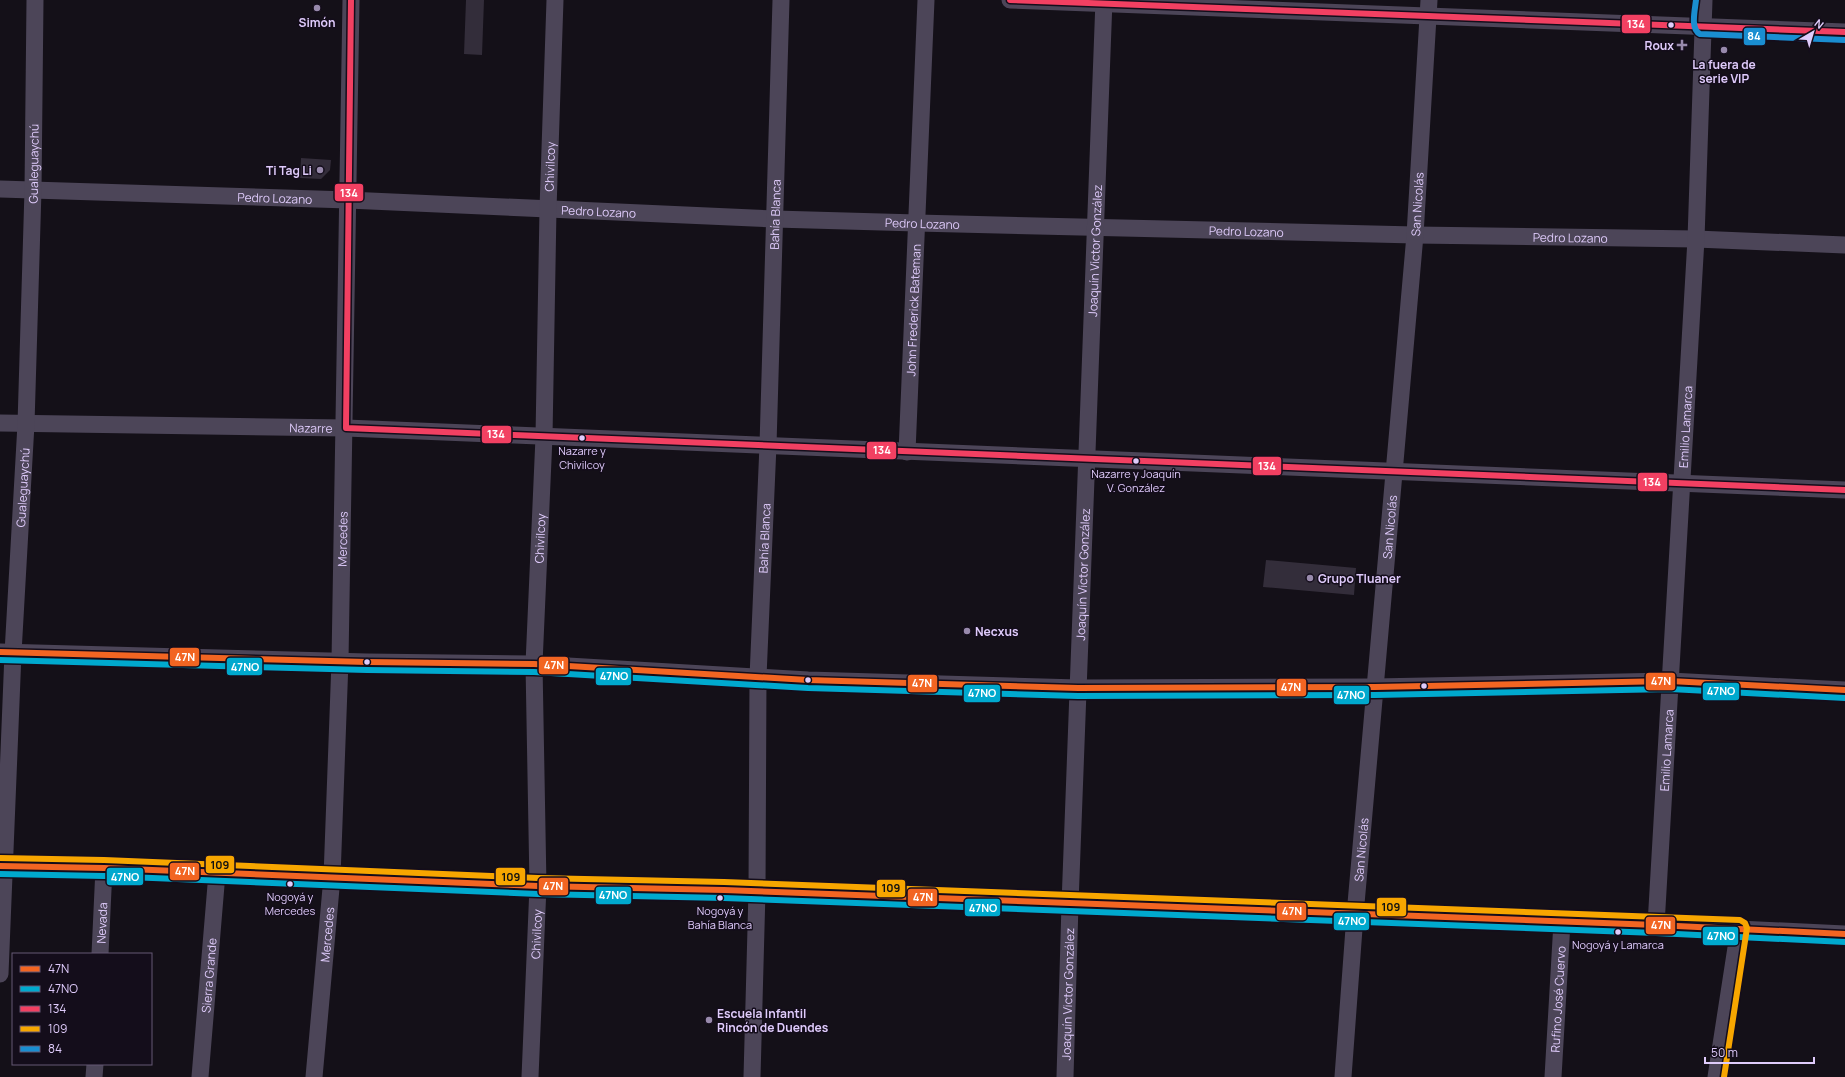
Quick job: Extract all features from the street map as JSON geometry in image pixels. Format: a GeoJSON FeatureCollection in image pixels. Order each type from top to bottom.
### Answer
{"type":"FeatureCollection","features":[{"type":"Feature","properties":{"kind":"street","name":"Gualeguaychú"},"geometry":{"type":"LineString","coordinates":[[0,974],[6,652],[26,424],[33,190],[35,0]]}},
{"type":"Feature","properties":{"kind":"street","name":"Mercedes"},"geometry":{"type":"LineString","coordinates":[[314,1077],[332,878],[340,661],[346,428],[351,0]]}},
{"type":"Feature","properties":{"kind":"street","name":"Chivilcoy"},"geometry":{"type":"LineString","coordinates":[[530,1077],[538,886],[534,664],[544,437],[548,209],[556,0]]}},
{"type":"Feature","properties":{"kind":"street","name":"Bahía Blanca"},"geometry":{"type":"LineString","coordinates":[[752,1077],[757,891],[758,677],[768,445],[782,0]]}},
{"type":"Feature","properties":{"kind":"street","name":"John Frederick Bateman"},"geometry":{"type":"LineString","coordinates":[[907,452],[926,0]]}},
{"type":"Feature","properties":{"kind":"street"},"geometry":{"type":"LineString","coordinates":[[1010,0],[1429,8],[1702,26],[1845,32]]}},
{"type":"Feature","properties":{"kind":"street","name":"Emilio Lamarca"},"geometry":{"type":"LineString","coordinates":[[1656,925],[1696,239],[1704,0]]}},
{"type":"Feature","properties":{"kind":"street","name":"Joaquín Victor González"},"geometry":{"type":"LineString","coordinates":[[1065,1077],[1103,2]]}},
{"type":"Feature","properties":{"kind":"street","name":"San Nicolás"},"geometry":{"type":"LineString","coordinates":[[1343,1077],[1355,915],[1416,235],[1429,8]]}},
{"type":"Feature","properties":{"kind":"street","name":"Pedro Lozano"},"geometry":{"type":"LineString","coordinates":[[0,189],[348,200],[775,219],[1416,235],[1696,239],[1845,245]]}},
{"type":"Feature","properties":{"kind":"street","name":"Nazarre"},"geometry":{"type":"LineString","coordinates":[[0,423],[346,428],[1845,490]]}},
{"type":"Feature","properties":{"kind":"street"},"geometry":{"type":"LineString","coordinates":[[6,652],[340,661],[534,664],[758,677],[1078,688],[1375,687],[1670,681],[1845,690]]}},
{"type":"Feature","properties":{"kind":"street"},"geometry":{"type":"LineString","coordinates":[[2,866],[104,868],[538,886],[757,891],[1355,915],[1739,928],[1845,934]]}},
{"type":"Feature","properties":{"kind":"street","name":"Nevada"},"geometry":{"type":"LineString","coordinates":[[100,953],[104,868]]}},
{"type":"Feature","properties":{"kind":"street","name":"Sierra Grande"},"geometry":{"type":"LineString","coordinates":[[200,1077],[217,873]]}},
{"type":"Feature","properties":{"kind":"street","name":"Rufino José Cuervo"},"geometry":{"type":"LineString","coordinates":[[1553,1077],[1562,922]]}},
{"type":"Feature","properties":{"kind":"street"},"geometry":{"type":"LineString","coordinates":[[1716,1077],[1739,928]]}},
{"type":"Feature","properties":{"kind":"street"},"geometry":{"type":"LineString","coordinates":[[94,1077],[95,1065]]}},
{"type":"Feature","properties":{"kind":"building"},"geometry":{"type":"Polygon","coordinates":[[[466,0],[484,0],[482,55],[464,54],[466,0]]]}},
{"type":"Feature","properties":{"kind":"building"},"geometry":{"type":"Polygon","coordinates":[[[301,158],[331,160],[330,170],[321,179],[300,178],[301,158]]]}},
{"type":"Feature","properties":{"kind":"building","name":"Grupo Tluaner"},"geometry":{"type":"Polygon","coordinates":[[[1266,560],[1356,568],[1354,595],[1263,587],[1266,560]]]}},
{"type":"Feature","properties":{"kind":"transit line","name":"134"},"geometry":{"type":"LineString","coordinates":[[351,0],[346,428],[1845,490]]}},
{"type":"Feature","properties":{"kind":"transit line","name":"134"},"geometry":{"type":"LineString","coordinates":[[1010,0],[1845,32]]}},
{"type":"Feature","properties":{"kind":"transit line","name":"84"},"geometry":{"type":"LineString","coordinates":[[1696,0],[1694,24],[1697,32],[1700,34],[1845,40]]}},
{"type":"Feature","properties":{"kind":"transit line","name":"47N"},"geometry":{"type":"LineString","coordinates":[[0,652],[367,662],[534,664],[808,680],[1078,688],[1375,687],[1670,681],[1845,690]]}},
{"type":"Feature","properties":{"kind":"transit line","name":"47NO"},"geometry":{"type":"LineString","coordinates":[[0,660],[367,670],[534,672],[808,688],[1078,696],[1375,695],[1670,689],[1845,698]]}},
{"type":"Feature","properties":{"kind":"transit line","name":"109"},"geometry":{"type":"LineString","coordinates":[[0,858],[104,860],[538,878],[724,882],[1740,920],[1745,923],[1747,928],[1724,1077]]}},
{"type":"Feature","properties":{"kind":"transit line","name":"47N"},"geometry":{"type":"LineString","coordinates":[[0,866],[104,868],[538,886],[724,890],[1656,925],[1845,934]]}},
{"type":"Feature","properties":{"kind":"transit line","name":"47NO"},"geometry":{"type":"LineString","coordinates":[[0,874],[104,876],[538,894],[724,898],[1656,933],[1845,942]]}},
{"type":"Feature","properties":{"kind":"place","name":"Simón"},"geometry":{"type":"Point","coordinates":[317,8]}},
{"type":"Feature","properties":{"kind":"place","name":"Roux"},"geometry":{"type":"Point","coordinates":[1682,45]}},
{"type":"Feature","properties":{"kind":"place","name":"La fuera de serie VIP"},"geometry":{"type":"Point","coordinates":[1724,50]}},
{"type":"Feature","properties":{"kind":"place","name":"Ti Tag Li"},"geometry":{"type":"Point","coordinates":[320,170]}},
{"type":"Feature","properties":{"kind":"place","name":"Nazarre y Chivilcoy"},"geometry":{"type":"Point","coordinates":[582,438]}},
{"type":"Feature","properties":{"kind":"place","name":"Nazarre y Joaquín V. González"},"geometry":{"type":"Point","coordinates":[1136,461]}},
{"type":"Feature","properties":{"kind":"place","name":"Grupo Tluaner"},"geometry":{"type":"Point","coordinates":[1310,578]}},
{"type":"Feature","properties":{"kind":"place","name":"Necxus"},"geometry":{"type":"Point","coordinates":[967,631]}},
{"type":"Feature","properties":{"kind":"place","name":"Nogoyá y Mercedes"},"geometry":{"type":"Point","coordinates":[290,884]}},
{"type":"Feature","properties":{"kind":"place","name":"Nogoyá y Bahía Blanca"},"geometry":{"type":"Point","coordinates":[720,898]}},
{"type":"Feature","properties":{"kind":"place","name":"Nogoyá y Lamarca"},"geometry":{"type":"Point","coordinates":[1618,932]}},
{"type":"Feature","properties":{"kind":"place","name":"Escuela Infantil Rincón de Duendes"},"geometry":{"type":"Point","coordinates":[709,1020]}}]}
